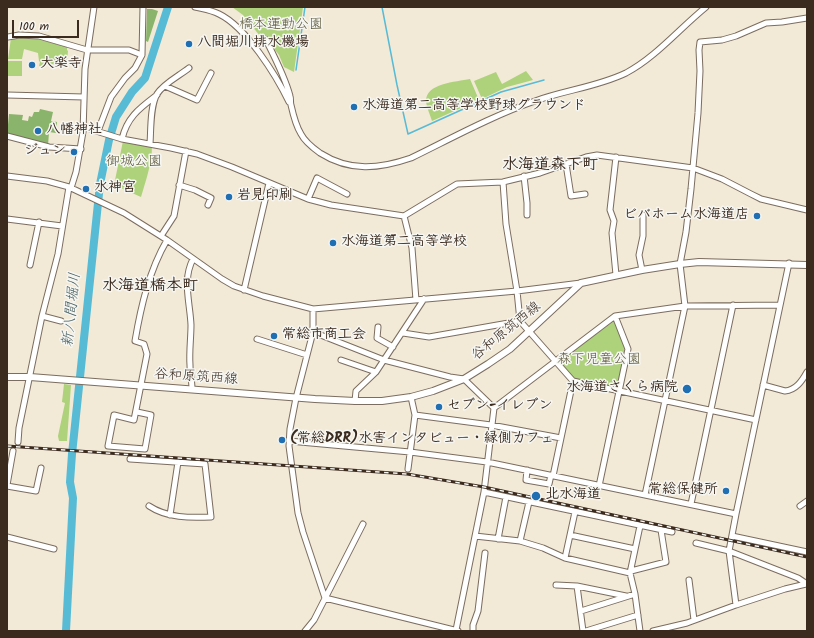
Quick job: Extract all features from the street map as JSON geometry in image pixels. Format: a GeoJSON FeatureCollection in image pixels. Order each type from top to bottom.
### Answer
{"type":"FeatureCollection","features":[{"type":"Feature","properties":{"kind":"main road"},"geometry":{"type":"LineString","coordinates":[[581,283],[642,270],[699,262],[789,263],[807,265]]}},
{"type":"Feature","properties":{"kind":"main road","name":"谷和原筑西線"},"geometry":{"type":"LineString","coordinates":[[7,377],[30,377],[296,398],[382,401],[433,391],[464,379],[500,357],[581,283]]}},
{"type":"Feature","properties":{"kind":"street"},"geometry":{"type":"LineString","coordinates":[[18,442],[19,428],[42,316],[58,254],[70,188],[76,172],[81,149],[87,50],[94,7]]}},
{"type":"Feature","properties":{"kind":"street"},"geometry":{"type":"LineString","coordinates":[[98,132],[112,96],[125,78],[135,68],[142,55],[143,7]]}},
{"type":"Feature","properties":{"kind":"street"},"geometry":{"type":"LineString","coordinates":[[195,7],[220,14],[236,27],[266,62],[291,105],[301,135],[314,148],[324,156],[337,162],[351,166],[371,167],[396,163],[411,158],[509,110],[552,96],[589,87],[627,72],[654,53],[706,7]]}},
{"type":"Feature","properties":{"kind":"street"},"geometry":{"type":"LineString","coordinates":[[645,495],[685,306],[680,264],[688,218],[698,113],[700,42],[722,40],[736,36],[760,24],[807,18]]}},
{"type":"Feature","properties":{"kind":"street"},"geometry":{"type":"LineString","coordinates":[[8,37],[19,35],[39,36],[87,50],[129,50],[142,55]]}},
{"type":"Feature","properties":{"kind":"street"},"geometry":{"type":"LineString","coordinates":[[266,40],[288,90],[291,98],[291,105]]}},
{"type":"Feature","properties":{"kind":"street"},"geometry":{"type":"LineString","coordinates":[[121,139],[125,128],[133,115],[157,95],[165,86],[189,68]]}},
{"type":"Feature","properties":{"kind":"street"},"geometry":{"type":"LineString","coordinates":[[165,86],[197,100],[211,73]]}},
{"type":"Feature","properties":{"kind":"street"},"geometry":{"type":"LineString","coordinates":[[7,94],[84,97]]}},
{"type":"Feature","properties":{"kind":"street"},"geometry":{"type":"LineString","coordinates":[[150,144],[153,105],[157,95]]}},
{"type":"Feature","properties":{"kind":"street"},"geometry":{"type":"LineString","coordinates":[[83,128],[121,139],[197,154],[308,199],[341,207],[404,216],[457,184],[503,182],[597,156],[616,157],[693,168],[722,179],[761,199],[807,210]]}},
{"type":"Feature","properties":{"kind":"street"},"geometry":{"type":"LineString","coordinates":[[7,136],[49,147],[81,149]]}},
{"type":"Feature","properties":{"kind":"street"},"geometry":{"type":"LineString","coordinates":[[162,236],[174,216],[186,151]]}},
{"type":"Feature","properties":{"kind":"street"},"geometry":{"type":"LineString","coordinates":[[616,157],[610,210],[614,221],[612,233],[616,275]]}},
{"type":"Feature","properties":{"kind":"street"},"geometry":{"type":"LineString","coordinates":[[566,164],[571,196],[585,194]]}},
{"type":"Feature","properties":{"kind":"street"},"geometry":{"type":"LineString","coordinates":[[7,176],[47,181],[89,196],[124,213],[162,236],[222,279],[244,290],[313,309],[517,291],[581,283]]}},
{"type":"Feature","properties":{"kind":"street"},"geometry":{"type":"LineString","coordinates":[[524,176],[527,203],[526,215]]}},
{"type":"Feature","properties":{"kind":"street"},"geometry":{"type":"LineString","coordinates":[[308,199],[317,178],[347,194]]}},
{"type":"Feature","properties":{"kind":"street"},"geometry":{"type":"LineString","coordinates":[[503,182],[506,224],[517,291],[520,321],[573,381],[756,420]]}},
{"type":"Feature","properties":{"kind":"street"},"geometry":{"type":"LineString","coordinates":[[244,290],[269,183]]}},
{"type":"Feature","properties":{"kind":"street"},"geometry":{"type":"LineString","coordinates":[[179,185],[195,190],[211,198],[208,205]]}},
{"type":"Feature","properties":{"kind":"street"},"geometry":{"type":"LineString","coordinates":[[642,215],[642,236],[639,255],[642,270]]}},
{"type":"Feature","properties":{"kind":"street"},"geometry":{"type":"LineString","coordinates":[[404,216],[412,248],[416,300]]}},
{"type":"Feature","properties":{"kind":"street"},"geometry":{"type":"LineString","coordinates":[[7,219],[62,226]]}},
{"type":"Feature","properties":{"kind":"street"},"geometry":{"type":"LineString","coordinates":[[30,265],[39,222]]}},
{"type":"Feature","properties":{"kind":"street"},"geometry":{"type":"LineString","coordinates":[[137,412],[151,416],[145,449],[108,446],[114,415],[134,420],[137,412],[148,354],[144,344],[135,341],[138,323],[157,257],[167,240]]}},
{"type":"Feature","properties":{"kind":"street"},"geometry":{"type":"LineString","coordinates":[[192,390],[190,364],[190,313],[187,272],[193,259]]}},
{"type":"Feature","properties":{"kind":"street"},"geometry":{"type":"LineString","coordinates":[[736,605],[729,551],[789,263]]}},
{"type":"Feature","properties":{"kind":"street"},"geometry":{"type":"LineString","coordinates":[[355,401],[356,391],[376,372],[424,299]]}},
{"type":"Feature","properties":{"kind":"street"},"geometry":{"type":"LineString","coordinates":[[691,504],[733,305]]}},
{"type":"Feature","properties":{"kind":"street"},"geometry":{"type":"LineString","coordinates":[[325,598],[437,629],[457,631],[474,536],[484,492],[494,408],[615,316],[685,306],[780,305]]}},
{"type":"Feature","properties":{"kind":"street"},"geometry":{"type":"LineString","coordinates":[[313,309],[313,332],[296,398],[289,441],[298,513],[302,532],[325,598]]}},
{"type":"Feature","properties":{"kind":"street"},"geometry":{"type":"LineString","coordinates":[[42,316],[61,322]]}},
{"type":"Feature","properties":{"kind":"street"},"geometry":{"type":"LineString","coordinates":[[599,486],[628,349],[615,316]]}},
{"type":"Feature","properties":{"kind":"street"},"geometry":{"type":"LineString","coordinates":[[403,333],[429,337],[520,321]]}},
{"type":"Feature","properties":{"kind":"street"},"geometry":{"type":"LineString","coordinates":[[378,327],[377,338],[393,347]]}},
{"type":"Feature","properties":{"kind":"street"},"geometry":{"type":"LineString","coordinates":[[313,332],[384,360],[450,377],[464,379],[494,408]]}},
{"type":"Feature","properties":{"kind":"street"},"geometry":{"type":"LineString","coordinates":[[257,339],[308,355]]}},
{"type":"Feature","properties":{"kind":"street"},"geometry":{"type":"LineString","coordinates":[[341,360],[376,372]]}},
{"type":"Feature","properties":{"kind":"street"},"geometry":{"type":"LineString","coordinates":[[763,385],[788,391],[798,385],[807,372]]}},
{"type":"Feature","properties":{"kind":"street"},"geometry":{"type":"LineString","coordinates":[[527,470],[526,480],[549,484],[561,438],[573,381]]}},
{"type":"Feature","properties":{"kind":"street"},"geometry":{"type":"LineString","coordinates":[[408,469],[415,415],[411,396]]}},
{"type":"Feature","properties":{"kind":"street"},"geometry":{"type":"LineString","coordinates":[[415,415],[491,425],[561,438]]}},
{"type":"Feature","properties":{"kind":"street"},"geometry":{"type":"LineString","coordinates":[[289,441],[410,452],[487,462],[736,514]]}},
{"type":"Feature","properties":{"kind":"street"},"geometry":{"type":"LineString","coordinates":[[13,451],[7,485],[36,491],[41,468]]}},
{"type":"Feature","properties":{"kind":"street"},"geometry":{"type":"LineString","coordinates":[[130,459],[205,464],[211,518],[191,518],[170,515],[158,512],[149,506]]}},
{"type":"Feature","properties":{"kind":"street"},"geometry":{"type":"LineString","coordinates":[[170,515],[178,462]]}},
{"type":"Feature","properties":{"kind":"street"},"geometry":{"type":"LineString","coordinates":[[484,492],[672,532]]}},
{"type":"Feature","properties":{"kind":"street"},"geometry":{"type":"LineString","coordinates":[[498,539],[506,497]]}},
{"type":"Feature","properties":{"kind":"street"},"geometry":{"type":"LineString","coordinates":[[800,506],[807,501]]}},
{"type":"Feature","properties":{"kind":"street"},"geometry":{"type":"LineString","coordinates":[[520,542],[529,502]]}},
{"type":"Feature","properties":{"kind":"street"},"geometry":{"type":"LineString","coordinates":[[565,558],[575,512]]}},
{"type":"Feature","properties":{"kind":"street"},"geometry":{"type":"LineString","coordinates":[[305,631],[314,620],[363,524]]}},
{"type":"Feature","properties":{"kind":"street"},"geometry":{"type":"LineString","coordinates":[[640,526],[630,572],[635,594],[640,631]]}},
{"type":"Feature","properties":{"kind":"street"},"geometry":{"type":"LineString","coordinates":[[474,536],[520,542],[543,548],[565,558],[630,572],[666,562],[661,530]]}},
{"type":"Feature","properties":{"kind":"street"},"geometry":{"type":"LineString","coordinates":[[570,535],[635,549]]}},
{"type":"Feature","properties":{"kind":"street"},"geometry":{"type":"LineString","coordinates":[[732,536],[807,552]]}},
{"type":"Feature","properties":{"kind":"street"},"geometry":{"type":"LineString","coordinates":[[7,538],[54,550]]}},
{"type":"Feature","properties":{"kind":"street"},"geometry":{"type":"LineString","coordinates":[[696,543],[729,551],[798,578],[807,584]]}},
{"type":"Feature","properties":{"kind":"street"},"geometry":{"type":"LineString","coordinates":[[473,631],[473,625],[478,611],[485,554]]}},
{"type":"Feature","properties":{"kind":"street"},"geometry":{"type":"LineString","coordinates":[[689,580],[694,620]]}},
{"type":"Feature","properties":{"kind":"street"},"geometry":{"type":"LineString","coordinates":[[653,631],[694,620],[736,605],[807,584]]}},
{"type":"Feature","properties":{"kind":"street"},"geometry":{"type":"LineString","coordinates":[[556,585],[577,586],[626,596]]}},
{"type":"Feature","properties":{"kind":"street"},"geometry":{"type":"LineString","coordinates":[[577,586],[583,631]]}},
{"type":"Feature","properties":{"kind":"street"},"geometry":{"type":"LineString","coordinates":[[580,611],[635,594]]}},
{"type":"Feature","properties":{"kind":"street"},"geometry":{"type":"LineString","coordinates":[[586,631],[638,615]]}},
{"type":"Feature","properties":{"kind":"green space","name":"橋本運動公園"},"geometry":{"type":"Polygon","coordinates":[[[232,7],[303,7],[294,72],[284,67],[279,55],[265,37],[260,36],[243,15],[232,7]]]}},
{"type":"Feature","properties":{"kind":"green space"},"geometry":{"type":"Polygon","coordinates":[[[147,9],[158,11],[148,42],[146,41],[147,9]]]}},
{"type":"Feature","properties":{"kind":"green space"},"geometry":{"type":"Polygon","coordinates":[[[17,36],[30,37],[67,47],[67,61],[64,60],[57,64],[44,65],[42,67],[39,66],[40,62],[38,53],[24,49],[22,59],[8,59],[11,38],[17,36]]]}},
{"type":"Feature","properties":{"kind":"green space"},"geometry":{"type":"Polygon","coordinates":[[[8,61],[22,61],[22,76],[8,76],[8,61]]]}},
{"type":"Feature","properties":{"kind":"green space"},"geometry":{"type":"Polygon","coordinates":[[[526,71],[533,80],[507,87],[482,99],[474,81],[496,72],[502,84],[526,71]]]}},
{"type":"Feature","properties":{"kind":"green space"},"geometry":{"type":"Polygon","coordinates":[[[470,79],[479,100],[432,121],[426,102],[430,91],[442,84],[470,79]]]}},
{"type":"Feature","properties":{"kind":"green space"},"geometry":{"type":"Polygon","coordinates":[[[40,109],[53,112],[51,121],[57,122],[56,133],[49,132],[48,146],[7,135],[9,114],[23,115],[22,120],[28,121],[29,116],[32,117],[34,112],[39,112],[40,109]]]}},
{"type":"Feature","properties":{"kind":"green space","name":"御城公園"},"geometry":{"type":"Polygon","coordinates":[[[123,141],[152,146],[150,165],[141,197],[114,185],[123,141]]]}},
{"type":"Feature","properties":{"kind":"green space","name":"森下児童公園"},"geometry":{"type":"Polygon","coordinates":[[[614,321],[626,348],[617,389],[574,380],[559,361],[614,321]]]}},
{"type":"Feature","properties":{"kind":"green space"},"geometry":{"type":"Polygon","coordinates":[[[64,384],[71,385],[67,441],[59,441],[58,436],[65,403],[62,402],[64,384]]]}},
{"type":"Feature","properties":{"kind":"waterway","name":"新八間堀川"},"geometry":{"type":"LineString","coordinates":[[66,631],[73,498],[70,482],[72,454],[100,184],[109,140],[116,117],[132,92],[145,78],[168,7]]}},
{"type":"Feature","properties":{"kind":"waterway"},"geometry":{"type":"LineString","coordinates":[[296,70],[305,7]]}},
{"type":"Feature","properties":{"kind":"waterway"},"geometry":{"type":"LineString","coordinates":[[382,7],[408,134],[501,92],[544,80]]}},
{"type":"Feature","properties":{"kind":"railway"},"geometry":{"type":"LineString","coordinates":[[7,446],[407,474],[484,487],[807,557]]}},
{"type":"Feature","properties":{"kind":"place","name":"八間堀川排水機場"},"geometry":{"type":"Point","coordinates":[189,44]}},
{"type":"Feature","properties":{"kind":"place","name":"大楽寺"},"geometry":{"type":"Point","coordinates":[32,65]}},
{"type":"Feature","properties":{"kind":"place","name":"水海道第二高等学校野球グラウンド"},"geometry":{"type":"Point","coordinates":[354,107]}},
{"type":"Feature","properties":{"kind":"place","name":"八幡神社"},"geometry":{"type":"Point","coordinates":[38,131]}},
{"type":"Feature","properties":{"kind":"place","name":"ジュン"},"geometry":{"type":"Point","coordinates":[74,152]}},
{"type":"Feature","properties":{"kind":"place","name":"水神宮"},"geometry":{"type":"Point","coordinates":[86,189]}},
{"type":"Feature","properties":{"kind":"place","name":"岩見印刷"},"geometry":{"type":"Point","coordinates":[229,197]}},
{"type":"Feature","properties":{"kind":"place","name":"ビバホーム水海道店"},"geometry":{"type":"Point","coordinates":[757,216]}},
{"type":"Feature","properties":{"kind":"place","name":"水海道第二高等学校"},"geometry":{"type":"Point","coordinates":[333,243]}},
{"type":"Feature","properties":{"kind":"place","name":"常総市商工会"},"geometry":{"type":"Point","coordinates":[274,336]}},
{"type":"Feature","properties":{"kind":"place","name":"水海道さくら病院"},"geometry":{"type":"Point","coordinates":[687,389]}},
{"type":"Feature","properties":{"kind":"place","name":"セブン-イレブン"},"geometry":{"type":"Point","coordinates":[439,407]}},
{"type":"Feature","properties":{"kind":"place","name":"(常総DRR)水害インタビュー・縁側カフェ"},"geometry":{"type":"Point","coordinates":[282,440]}},
{"type":"Feature","properties":{"kind":"place","name":"常総保健所"},"geometry":{"type":"Point","coordinates":[726,491]}},
{"type":"Feature","properties":{"kind":"place","name":"北水海道"},"geometry":{"type":"Point","coordinates":[536,496]}},
{"type":"Feature","properties":{"kind":"district","name":"水海道森下町"},"geometry":{"type":"Point","coordinates":[550,166]}},
{"type":"Feature","properties":{"kind":"district","name":"水海道橋本町"},"geometry":{"type":"Point","coordinates":[150,287]}}]}
